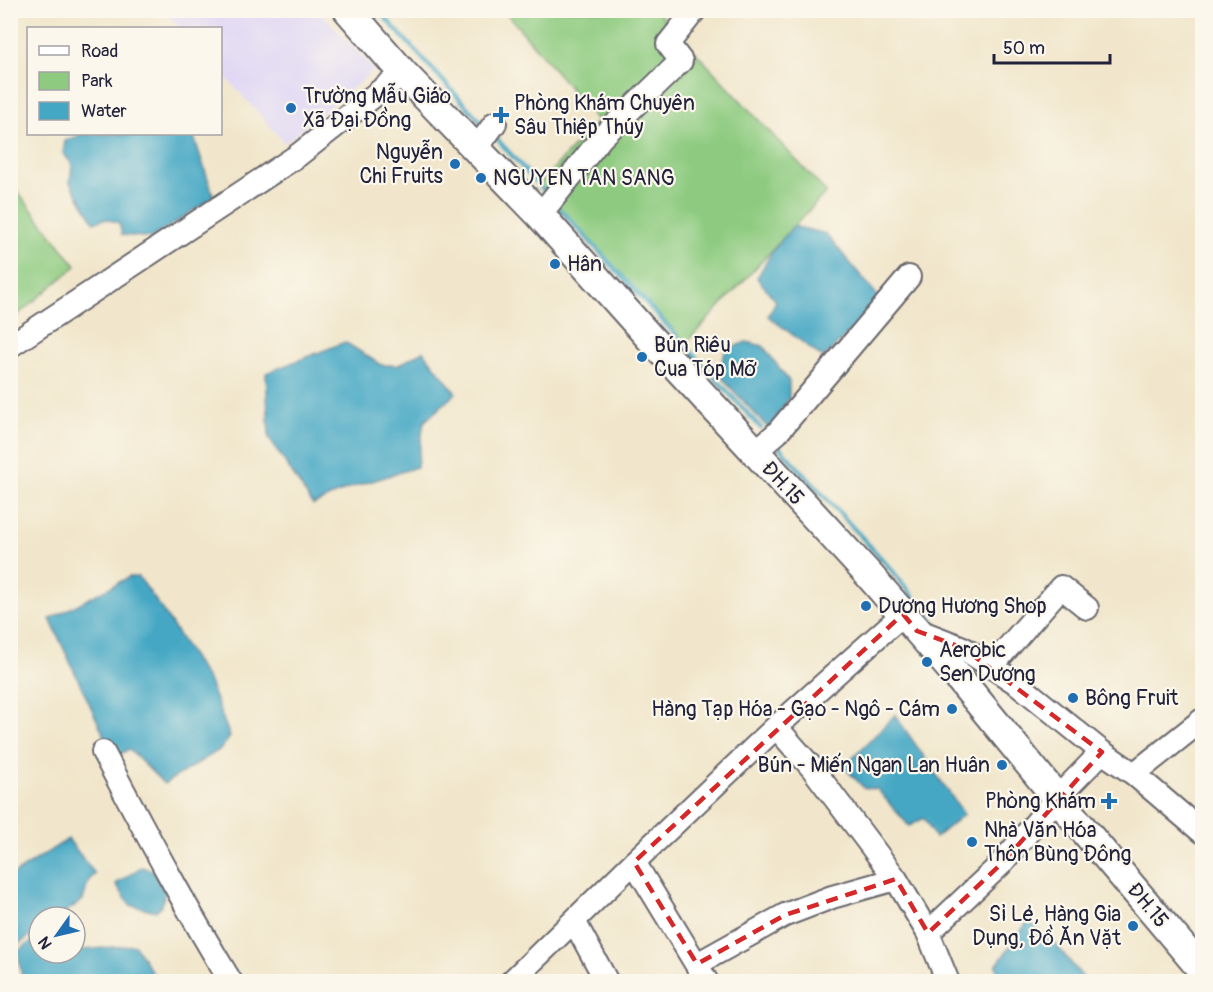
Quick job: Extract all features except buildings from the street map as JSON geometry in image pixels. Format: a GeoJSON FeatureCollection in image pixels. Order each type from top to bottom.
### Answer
{"type":"FeatureCollection","features":[{"type":"Feature","properties":{"kind":"main road","name":"ĐH.15"},"geometry":{"type":"LineString","coordinates":[[348,10],[403,73],[540,215],[858,563],[958,677],[1203,970]]}},
{"type":"Feature","properties":{"kind":"street"},"geometry":{"type":"LineString","coordinates":[[540,215],[602,137],[681,61],[668,44],[695,10]]}},
{"type":"Feature","properties":{"kind":"street"},"geometry":{"type":"LineString","coordinates":[[10,346],[297,156],[403,73]]}},
{"type":"Feature","properties":{"kind":"street"},"geometry":{"type":"LineString","coordinates":[[476,149],[495,123]]}},
{"type":"Feature","properties":{"kind":"street"},"geometry":{"type":"LineString","coordinates":[[755,452],[777,433],[909,277]]}},
{"type":"Feature","properties":{"kind":"street"},"geometry":{"type":"LineString","coordinates":[[991,667],[1061,587],[1087,608]]}},
{"type":"Feature","properties":{"kind":"street"},"geometry":{"type":"LineString","coordinates":[[511,981],[776,728],[910,622],[963,648],[1018,684],[1102,752],[1134,774],[1203,832]]}},
{"type":"Feature","properties":{"kind":"street"},"geometry":{"type":"LineString","coordinates":[[1134,774],[1203,720]]}},
{"type":"Feature","properties":{"kind":"street"},"geometry":{"type":"LineString","coordinates":[[776,728],[813,769],[896,879],[928,933],[948,981]]}},
{"type":"Feature","properties":{"kind":"street"},"geometry":{"type":"LineString","coordinates":[[103,752],[202,935],[231,981]]}},
{"type":"Feature","properties":{"kind":"street"},"geometry":{"type":"LineString","coordinates":[[928,933],[1000,865],[1057,798],[1102,752]]}},
{"type":"Feature","properties":{"kind":"street"},"geometry":{"type":"LineString","coordinates":[[634,862],[702,973],[785,915],[832,897],[896,879]]}},
{"type":"Feature","properties":{"kind":"street"},"geometry":{"type":"LineString","coordinates":[[574,921],[607,981]]}},
{"type":"Feature","properties":{"kind":"highlighted area"},"geometry":{"type":"Polygon","coordinates":[[[903,614],[917,631],[963,648],[1102,752],[1000,865],[928,933],[896,879],[785,915],[697,964],[634,862],[903,614]]]}},
{"type":"Feature","properties":{"kind":"shaded area","name":"Trường Mẫu Giáo Xã Đại Đồng"},"geometry":{"type":"Polygon","coordinates":[[[164,11],[319,11],[375,70],[285,143],[222,73],[222,27],[179,27],[164,11]]]}},
{"type":"Feature","properties":{"kind":"green space"},"geometry":{"type":"Polygon","coordinates":[[[509,10],[657,11],[826,192],[686,343],[537,186],[598,121],[507,14],[509,10]]]}},
{"type":"Feature","properties":{"kind":"green space"},"geometry":{"type":"Polygon","coordinates":[[[10,182],[76,266],[14,318],[10,312],[10,182]]]}},
{"type":"Feature","properties":{"kind":"water"},"geometry":{"type":"Polygon","coordinates":[[[193,135],[214,197],[152,238],[122,235],[119,223],[106,219],[94,222],[70,182],[72,164],[63,153],[65,141],[78,136],[193,135]]]}},
{"type":"Feature","properties":{"kind":"water"},"geometry":{"type":"Polygon","coordinates":[[[793,226],[826,234],[882,301],[823,358],[768,316],[776,301],[757,278],[772,252],[793,226]]]}},
{"type":"Feature","properties":{"kind":"water"},"geometry":{"type":"Polygon","coordinates":[[[345,342],[381,365],[399,365],[423,351],[456,393],[424,422],[417,467],[347,489],[313,505],[269,438],[266,373],[345,342]]]}},
{"type":"Feature","properties":{"kind":"water"},"geometry":{"type":"Polygon","coordinates":[[[746,342],[763,346],[789,381],[789,398],[769,429],[723,379],[719,369],[726,350],[746,342]]]}},
{"type":"Feature","properties":{"kind":"water"},"geometry":{"type":"Polygon","coordinates":[[[129,577],[139,577],[209,682],[230,737],[221,749],[164,784],[129,749],[114,758],[108,752],[102,731],[50,619],[129,577]]]}},
{"type":"Feature","properties":{"kind":"water"},"geometry":{"type":"Polygon","coordinates":[[[895,715],[964,814],[935,838],[924,818],[909,826],[877,789],[864,788],[844,767],[895,715]]]}},
{"type":"Feature","properties":{"kind":"water"},"geometry":{"type":"Polygon","coordinates":[[[68,839],[95,874],[89,880],[83,900],[76,905],[27,905],[27,938],[11,949],[11,876],[68,839]]]}},
{"type":"Feature","properties":{"kind":"water"},"geometry":{"type":"Polygon","coordinates":[[[141,867],[152,870],[165,892],[162,905],[156,911],[130,905],[116,884],[141,867]]]}},
{"type":"Feature","properties":{"kind":"water"},"geometry":{"type":"Polygon","coordinates":[[[1029,920],[1047,939],[1053,941],[1086,981],[1000,981],[996,966],[1029,920]]]}},
{"type":"Feature","properties":{"kind":"water"},"geometry":{"type":"Polygon","coordinates":[[[27,945],[27,965],[87,965],[87,950],[135,945],[157,981],[24,981],[18,951],[27,945]]]}},
{"type":"Feature","properties":{"kind":"waterway"},"geometry":{"type":"LineString","coordinates":[[378,10],[480,121]]}},
{"type":"Feature","properties":{"kind":"waterway"},"geometry":{"type":"LineString","coordinates":[[498,140],[542,189]]}},
{"type":"Feature","properties":{"kind":"waterway"},"geometry":{"type":"LineString","coordinates":[[561,210],[761,428]]}},
{"type":"Feature","properties":{"kind":"waterway"},"geometry":{"type":"LineString","coordinates":[[780,448],[890,568],[935,624]]}},
{"type":"Feature","properties":{"kind":"place","name":"Trường Mẫu Giáo Xã Đại Đồng"},"geometry":{"type":"Point","coordinates":[291,108]}},
{"type":"Feature","properties":{"kind":"place","name":"Phòng Khám Chuyên Sâu Thiệp Thúy"},"geometry":{"type":"Point","coordinates":[501,115]}},
{"type":"Feature","properties":{"kind":"place","name":"Nguyễn Chi Fruits"},"geometry":{"type":"Point","coordinates":[455,164]}},
{"type":"Feature","properties":{"kind":"place","name":"NGUYEN TAN SANG"},"geometry":{"type":"Point","coordinates":[481,178]}},
{"type":"Feature","properties":{"kind":"place","name":"Hân"},"geometry":{"type":"Point","coordinates":[555,264]}},
{"type":"Feature","properties":{"kind":"place","name":"Bún Riêu Cua Tóp Mỡ"},"geometry":{"type":"Point","coordinates":[642,357]}},
{"type":"Feature","properties":{"kind":"place","name":"Dương Hương Shop"},"geometry":{"type":"Point","coordinates":[866,606]}},
{"type":"Feature","properties":{"kind":"place","name":"Aerobic Sen Dương"},"geometry":{"type":"Point","coordinates":[927,662]}},
{"type":"Feature","properties":{"kind":"place","name":"Bông Fruit"},"geometry":{"type":"Point","coordinates":[1073,698]}},
{"type":"Feature","properties":{"kind":"place","name":"Hàng Tạp Hóa - Gạo - Ngô - Cám"},"geometry":{"type":"Point","coordinates":[952,709]}},
{"type":"Feature","properties":{"kind":"place","name":"Bún - Miến Ngan Lan Huân"},"geometry":{"type":"Point","coordinates":[1002,765]}},
{"type":"Feature","properties":{"kind":"place","name":"Phòng Khám"},"geometry":{"type":"Point","coordinates":[1109,801]}},
{"type":"Feature","properties":{"kind":"place","name":"Nhà Văn Hóa Thôn Bùng Đông"},"geometry":{"type":"Point","coordinates":[972,842]}},
{"type":"Feature","properties":{"kind":"place","name":"Sỉ Lẻ, Hàng Gia Dụng, Đồ Ăn Vặt"},"geometry":{"type":"Point","coordinates":[1133,926]}}]}
